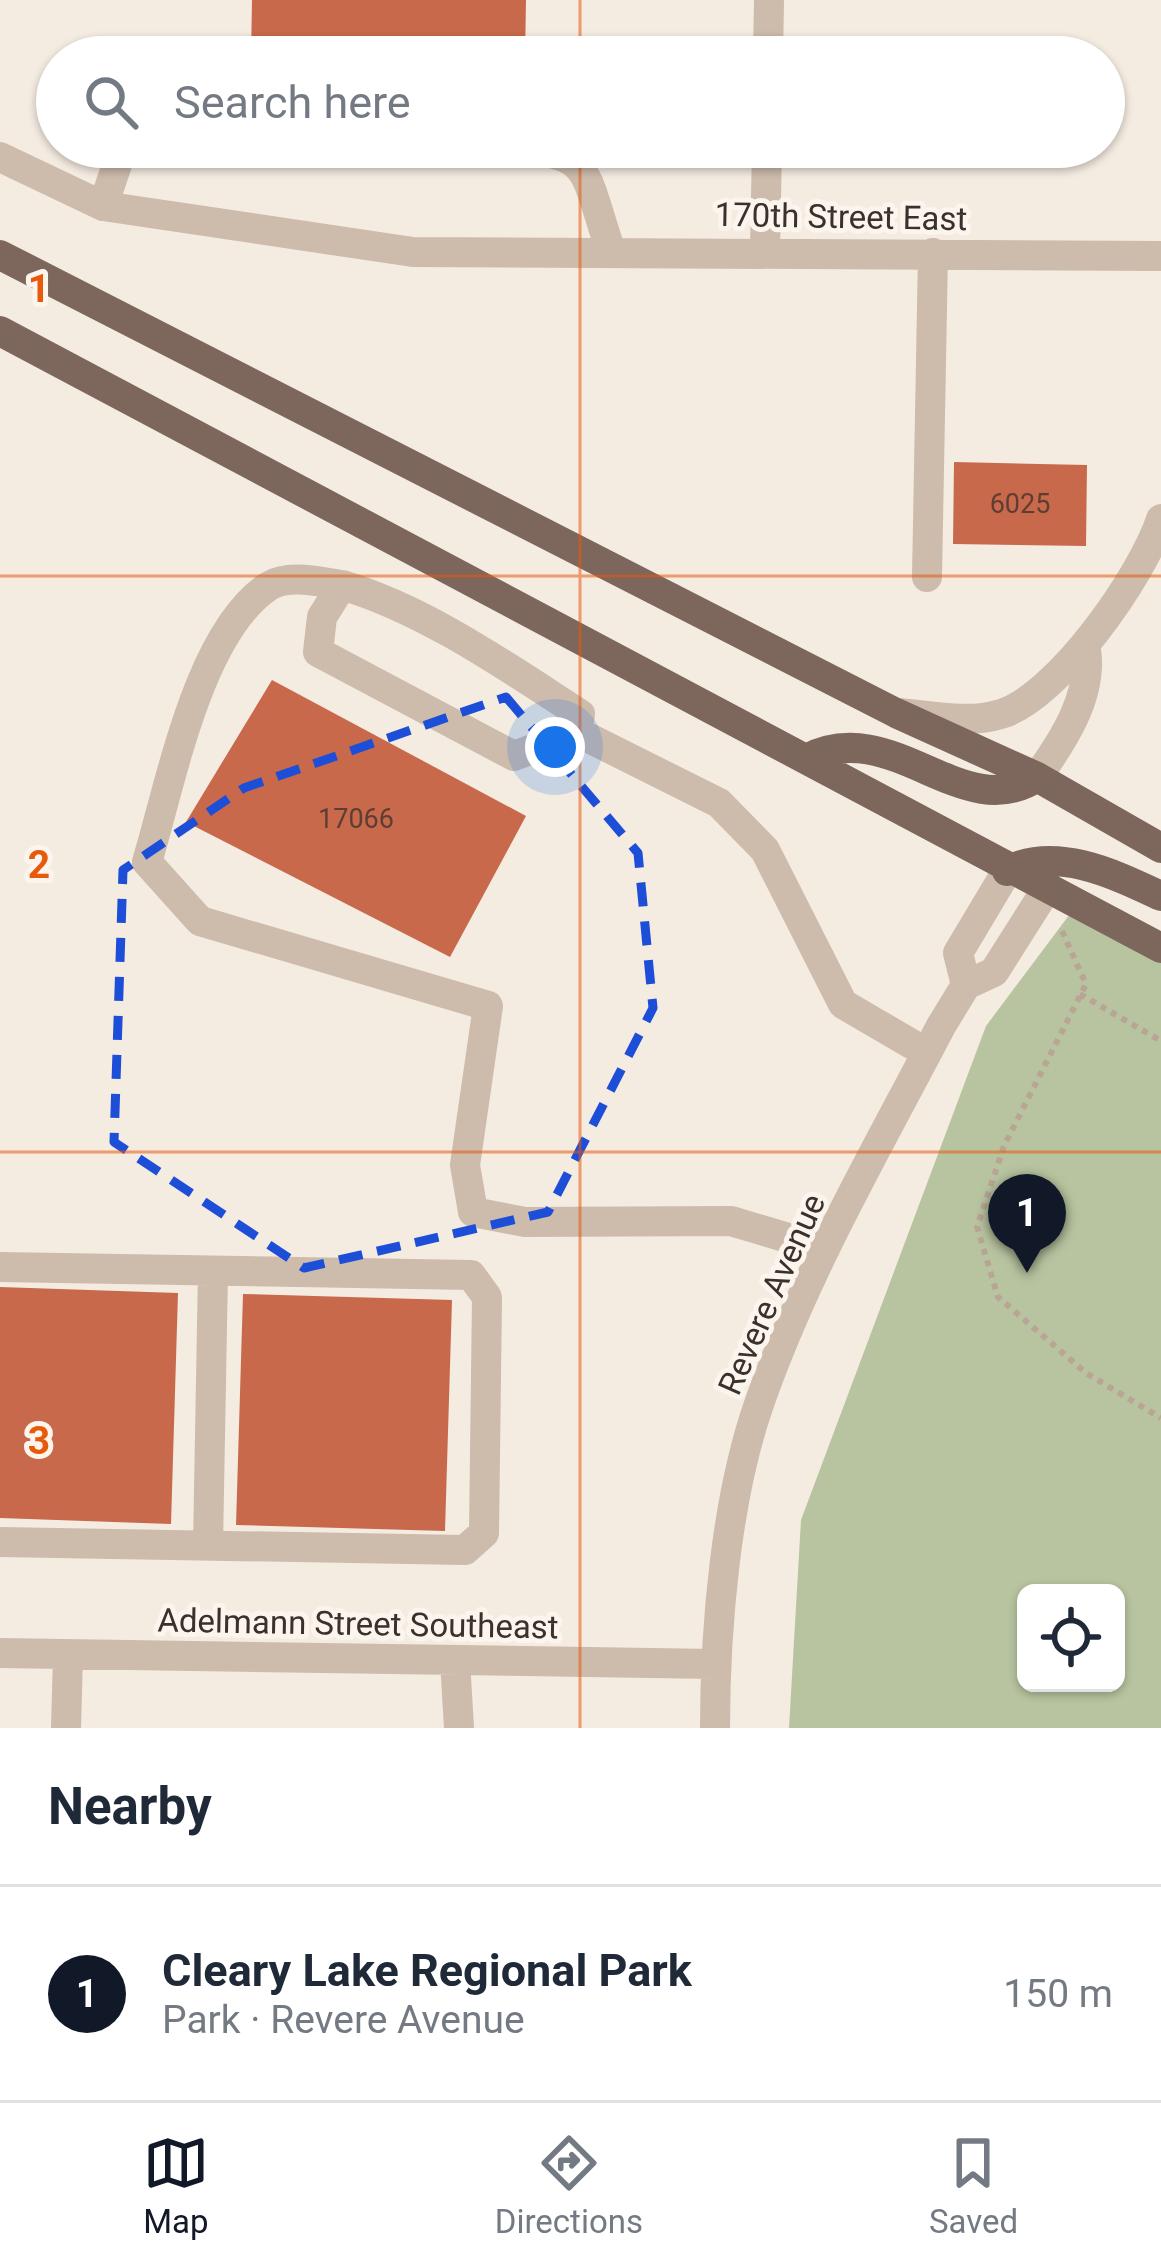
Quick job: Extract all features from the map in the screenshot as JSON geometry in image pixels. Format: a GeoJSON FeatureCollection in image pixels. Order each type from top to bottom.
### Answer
{"type":"FeatureCollection","features":[{"type":"Feature","properties":{"kind":"main road"},"geometry":{"type":"LineString","coordinates":[[0,255],[896,713],[1037,777],[1161,848]]}},
{"type":"Feature","properties":{"kind":"main road"},"geometry":{"type":"LineString","coordinates":[[0,332],[806,759],[1007,871],[1161,948]]}},
{"type":"Feature","properties":{"kind":"main road"},"geometry":{"type":"LineString","coordinates":[[806,759],[834,744],[880,750],[980,787],[1021,788],[1037,777]]}},
{"type":"Feature","properties":{"kind":"main road"},"geometry":{"type":"LineString","coordinates":[[1007,871],[1024,862],[1105,870],[1161,896]]}},
{"type":"Feature","properties":{"kind":"street"},"geometry":{"type":"LineString","coordinates":[[769,36],[770,0]]}},
{"type":"Feature","properties":{"kind":"street","name":"170th Street East"},"geometry":{"type":"LineString","coordinates":[[0,157],[103,206],[413,252],[764,250],[1161,256]]}},
{"type":"Feature","properties":{"kind":"street"},"geometry":{"type":"LineString","coordinates":[[103,206],[116,168]]}},
{"type":"Feature","properties":{"kind":"street"},"geometry":{"type":"LineString","coordinates":[[583,168],[611,252]]}},
{"type":"Feature","properties":{"kind":"street"},"geometry":{"type":"LineString","coordinates":[[764,250],[766,168]]}},
{"type":"Feature","properties":{"kind":"street"},"geometry":{"type":"LineString","coordinates":[[927,577],[933,253]]}},
{"type":"Feature","properties":{"kind":"street"},"geometry":{"type":"LineString","coordinates":[[896,713],[974,719],[1005,713],[1085,650],[1161,519]]}},
{"type":"Feature","properties":{"kind":"street"},"geometry":{"type":"LineString","coordinates":[[577,732],[580,713],[368,593],[303,579],[272,584],[239,614],[202,681],[147,862],[200,921],[488,1006],[465,1165],[472,1212],[525,1222],[730,1221],[825,1249]]}},
{"type":"Feature","properties":{"kind":"street"},"geometry":{"type":"LineString","coordinates":[[342,585],[322,617],[318,652],[514,756],[577,732],[719,803],[765,850],[843,1004],[927,1053]]}},
{"type":"Feature","properties":{"kind":"street"},"geometry":{"type":"LineString","coordinates":[[1037,777],[1062,743],[1089,673],[1085,650]]}},
{"type":"Feature","properties":{"kind":"street","name":"Revere Avenue"},"geometry":{"type":"LineString","coordinates":[[966,985],[958,953],[1007,871]]}},
{"type":"Feature","properties":{"kind":"street","name":"Revere Avenue"},"geometry":{"type":"LineString","coordinates":[[715,1728],[715,1664],[727,1555],[758,1408],[825,1249],[927,1053],[966,985],[994,971],[1046,890]]}},
{"type":"Feature","properties":{"kind":"street"},"geometry":{"type":"LineString","coordinates":[[0,1267],[471,1275],[487,1298],[484,1533],[465,1550],[0,1541]]}},
{"type":"Feature","properties":{"kind":"street"},"geometry":{"type":"LineString","coordinates":[[208,1545],[213,1271]]}},
{"type":"Feature","properties":{"kind":"street","name":"Adelmann Street Southeast"},"geometry":{"type":"LineString","coordinates":[[0,1654],[715,1664]]}},
{"type":"Feature","properties":{"kind":"street"},"geometry":{"type":"LineString","coordinates":[[66,1728],[68,1654]]}},
{"type":"Feature","properties":{"kind":"street"},"geometry":{"type":"LineString","coordinates":[[455,1660],[459,1728]]}},
{"type":"Feature","properties":{"kind":"path"},"geometry":{"type":"LineString","coordinates":[[1074,948],[1085,983],[1004,1146],[977,1227],[998,1298],[1085,1373],[1161,1418]]}},
{"type":"Feature","properties":{"kind":"path"},"geometry":{"type":"LineString","coordinates":[[1080,994],[1161,1040]]}},
{"type":"Feature","properties":{"kind":"highlighted area"},"geometry":{"type":"Polygon","coordinates":[[[506,697],[638,853],[653,1008],[548,1212],[304,1268],[114,1142],[123,870],[244,788],[506,697]]]}},
{"type":"Feature","properties":{"kind":"green space"},"geometry":{"type":"Polygon","coordinates":[[[1082,898],[1161,939],[1161,1728],[789,1728],[801,1520],[986,1026],[1082,898]]]}},
{"type":"Feature","properties":{"kind":"building"},"geometry":{"type":"Polygon","coordinates":[[[252,0],[526,0],[525,36],[251,36],[252,0]]]}},
{"type":"Feature","properties":{"kind":"building"},"geometry":{"type":"Polygon","coordinates":[[[954,462],[1087,465],[1086,546],[953,544],[954,462]]]}},
{"type":"Feature","properties":{"kind":"building"},"geometry":{"type":"Polygon","coordinates":[[[272,680],[526,816],[450,957],[186,822],[272,680]]]}},
{"type":"Feature","properties":{"kind":"building"},"geometry":{"type":"Polygon","coordinates":[[[0,1287],[178,1293],[171,1524],[0,1518],[0,1287]]]}},
{"type":"Feature","properties":{"kind":"building"},"geometry":{"type":"Polygon","coordinates":[[[243,1294],[452,1300],[445,1531],[236,1525],[243,1294]]]}},
{"type":"Feature","properties":{"kind":"place","name":"Cleary Lake Regional Park"},"geometry":{"type":"Point","coordinates":[1027,1273]}}]}
